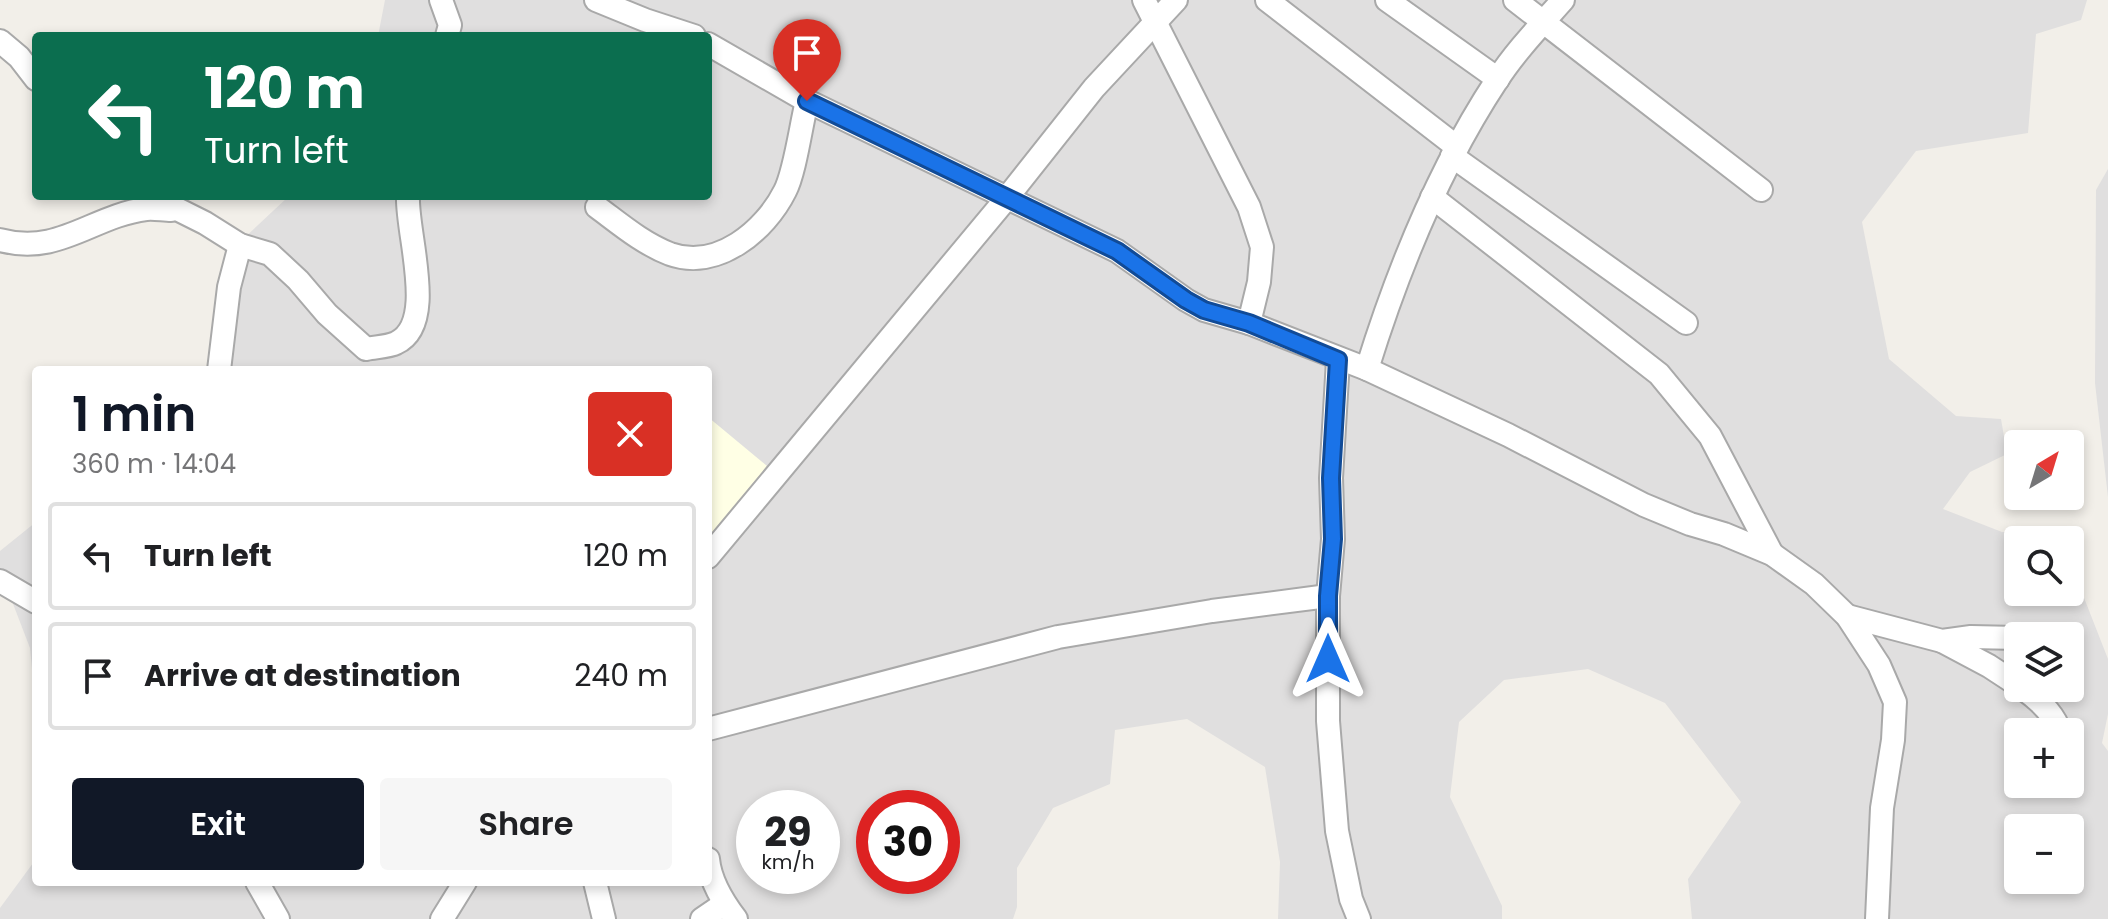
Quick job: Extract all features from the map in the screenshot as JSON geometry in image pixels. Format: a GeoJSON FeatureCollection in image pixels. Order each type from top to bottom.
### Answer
{"type":"FeatureCollection","features":[{"type":"Feature","properties":{"kind":"street"},"geometry":{"type":"LineString","coordinates":[[441,0],[450,25],[448,32]]}},
{"type":"Feature","properties":{"kind":"street"},"geometry":{"type":"LineString","coordinates":[[596,0],[682,32]]}},
{"type":"Feature","properties":{"kind":"street"},"geometry":{"type":"LineString","coordinates":[[1144,0],[1249,207],[1262,247],[1259,282],[1249,323]]}},
{"type":"Feature","properties":{"kind":"street"},"geometry":{"type":"LineString","coordinates":[[712,552],[1006,199],[1094,88],[1176,0]]}},
{"type":"Feature","properties":{"kind":"street"},"geometry":{"type":"LineString","coordinates":[[1267,0],[1454,152],[1686,323]]}},
{"type":"Feature","properties":{"kind":"street"},"geometry":{"type":"LineString","coordinates":[[1387,0],[1498,79]]}},
{"type":"Feature","properties":{"kind":"street"},"geometry":{"type":"LineString","coordinates":[[1515,0],[1761,190]]}},
{"type":"Feature","properties":{"kind":"street"},"geometry":{"type":"LineString","coordinates":[[1367,369],[1381,324],[1432,197],[1454,152],[1498,79],[1563,0]]}},
{"type":"Feature","properties":{"kind":"street"},"geometry":{"type":"LineString","coordinates":[[0,41],[19,57],[32,74]]}},
{"type":"Feature","properties":{"kind":"street"},"geometry":{"type":"LineString","coordinates":[[712,46],[807,101],[1117,251],[1204,310],[1249,323],[1367,369],[1508,435],[1644,505],[1772,554],[1814,584],[1847,616],[1879,665],[1895,702],[1893,740],[1882,808],[1877,919]]}},
{"type":"Feature","properties":{"kind":"street"},"geometry":{"type":"LineString","coordinates":[[597,207],[633,235],[672,255],[710,257],[741,243],[766,220],[786,189],[807,101]]}},
{"type":"Feature","properties":{"kind":"street"},"geometry":{"type":"LineString","coordinates":[[1432,197],[1659,374],[1710,436],[1772,554]]}},
{"type":"Feature","properties":{"kind":"street"},"geometry":{"type":"LineString","coordinates":[[158,200],[205,223],[240,245],[270,254],[327,314],[366,349],[397,343],[415,325],[419,295],[408,200]]}},
{"type":"Feature","properties":{"kind":"street"},"geometry":{"type":"LineString","coordinates":[[0,240],[16,244],[41,244],[147,209],[176,210]]}},
{"type":"Feature","properties":{"kind":"street"},"geometry":{"type":"LineString","coordinates":[[219,366],[229,287],[240,245]]}},
{"type":"Feature","properties":{"kind":"street"},"geometry":{"type":"LineString","coordinates":[[1338,360],[1331,478],[1333,539],[1328,596],[1328,721],[1337,831],[1351,899],[1359,919]]}},
{"type":"Feature","properties":{"kind":"street"},"geometry":{"type":"LineString","coordinates":[[0,581],[32,600]]}},
{"type":"Feature","properties":{"kind":"street"},"geometry":{"type":"LineString","coordinates":[[712,728],[1058,637],[1212,611],[1328,596]]}},
{"type":"Feature","properties":{"kind":"street"},"geometry":{"type":"LineString","coordinates":[[1847,616],[1942,641],[2004,676]]}},
{"type":"Feature","properties":{"kind":"street"},"geometry":{"type":"LineString","coordinates":[[1942,641],[1971,637],[2004,638]]}},
{"type":"Feature","properties":{"kind":"street"},"geometry":{"type":"LineString","coordinates":[[2040,702],[2054,718]]}},
{"type":"Feature","properties":{"kind":"street"},"geometry":{"type":"LineString","coordinates":[[702,919],[730,911],[712,874]]}},
{"type":"Feature","properties":{"kind":"street"},"geometry":{"type":"LineString","coordinates":[[259,886],[278,919]]}},
{"type":"Feature","properties":{"kind":"street"},"geometry":{"type":"LineString","coordinates":[[442,919],[463,886]]}},
{"type":"Feature","properties":{"kind":"street"},"geometry":{"type":"LineString","coordinates":[[596,886],[604,919]]}},
{"type":"Feature","properties":{"kind":"shaded area"},"geometry":{"type":"Polygon","coordinates":[[[385,0],[2087,0],[2081,20],[2036,34],[2028,133],[1916,151],[1862,222],[1889,359],[1956,416],[2001,419],[2004,455],[1970,472],[1943,509],[2004,532],[2004,606],[2084,606],[2084,598],[2108,659],[2108,714],[2102,743],[2108,751],[2108,919],[1692,919],[1688,879],[1741,802],[1665,703],[1588,669],[1504,680],[1459,722],[1450,797],[1502,906],[1502,919],[1278,919],[1280,862],[1265,767],[1187,719],[1115,730],[1110,784],[1053,808],[1017,868],[1017,907],[1013,919],[0,919],[0,908],[32,864],[32,886],[712,886],[712,366],[217,366],[241,241],[285,200],[712,200],[712,32],[379,32],[385,0]]]}},
{"type":"Feature","properties":{"kind":"shaded area"},"geometry":{"type":"Polygon","coordinates":[[[2108,169],[2108,497],[2095,383],[2096,190],[2108,169]]]}},
{"type":"Feature","properties":{"kind":"shaded area"},"geometry":{"type":"Polygon","coordinates":[[[712,420],[767,466],[712,533],[712,420]]]}},
{"type":"Feature","properties":{"kind":"shaded area"},"geometry":{"type":"Polygon","coordinates":[[[32,525],[32,669],[30,648],[0,570],[0,551],[32,525]]]}},
{"type":"Feature","properties":{"kind":"route"},"geometry":{"type":"LineString","coordinates":[[807,101],[1117,251],[1204,310],[1249,323],[1338,360],[1331,478],[1333,539],[1328,596],[1328,659]]}}]}
